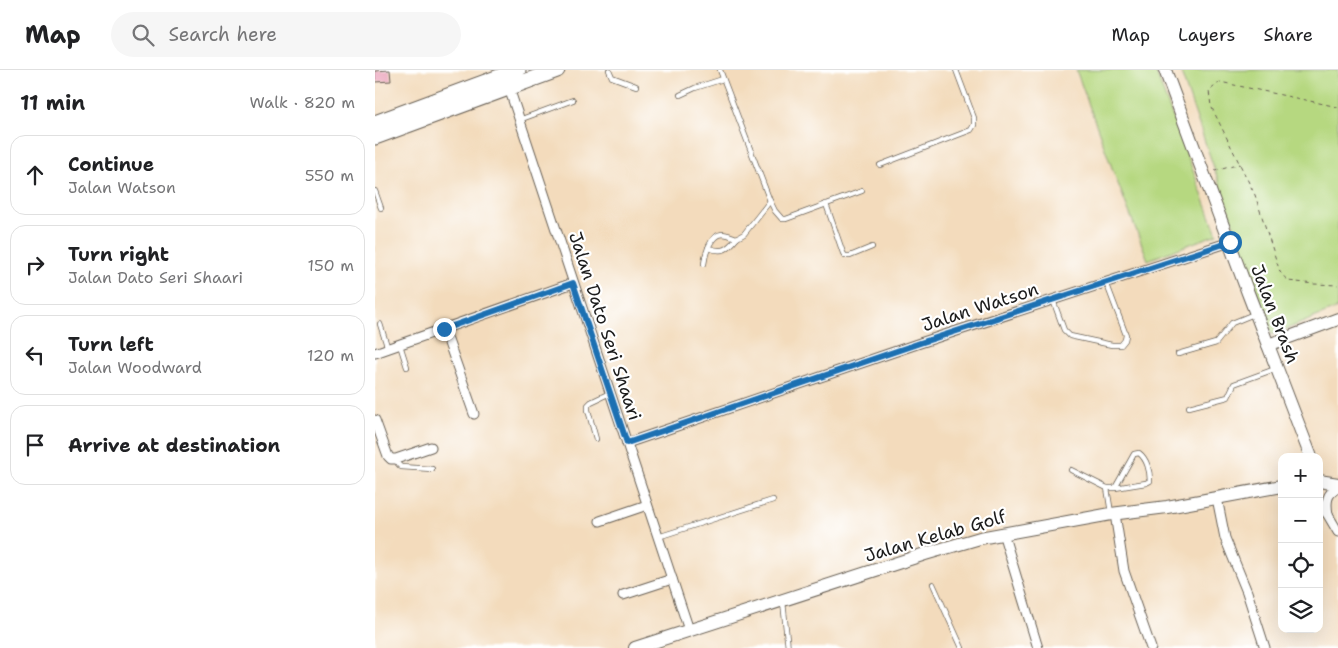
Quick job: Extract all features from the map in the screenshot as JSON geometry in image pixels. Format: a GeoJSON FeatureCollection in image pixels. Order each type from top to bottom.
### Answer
{"type":"FeatureCollection","features":[{"type":"Feature","properties":{"kind":"main road"},"geometry":{"type":"LineString","coordinates":[[375,123],[518,70]]}},
{"type":"Feature","properties":{"kind":"main road"},"geometry":{"type":"LineString","coordinates":[[375,138],[557,70]]}},
{"type":"Feature","properties":{"kind":"street","name":"Jalan Brash"},"geometry":{"type":"LineString","coordinates":[[1165,70],[1255,313],[1309,453]]}},
{"type":"Feature","properties":{"kind":"street","name":"Jalan Dato Seri Shaari"},"geometry":{"type":"LineString","coordinates":[[509,88],[689,630]]}},
{"type":"Feature","properties":{"kind":"street","name":"Jalan Watson"},"geometry":{"type":"LineString","coordinates":[[627,443],[920,343],[1230,242]]}},
{"type":"Feature","properties":{"kind":"street"},"geometry":{"type":"LineString","coordinates":[[375,353],[573,283]]}},
{"type":"Feature","properties":{"kind":"street"},"geometry":{"type":"LineString","coordinates":[[1269,345],[1338,319]]}},
{"type":"Feature","properties":{"kind":"street"},"geometry":{"type":"LineString","coordinates":[[444,329],[474,414]]}},
{"type":"Feature","properties":{"kind":"street"},"geometry":{"type":"LineString","coordinates":[[375,420],[388,456],[391,459],[397,459],[431,447]]}},
{"type":"Feature","properties":{"kind":"street"},"geometry":{"type":"LineString","coordinates":[[1323,481],[1338,484]]}},
{"type":"Feature","properties":{"kind":"street","name":"Jalan Kelab Golf"},"geometry":{"type":"LineString","coordinates":[[635,648],[980,538],[1278,487]]}},
{"type":"Feature","properties":{"kind":"street"},"geometry":{"type":"LineString","coordinates":[[1328,515],[1326,502],[1329,494],[1335,488],[1338,488]]}},
{"type":"Feature","properties":{"kind":"street"},"geometry":{"type":"LineString","coordinates":[[1217,498],[1225,538],[1247,592],[1265,648]]}},
{"type":"Feature","properties":{"kind":"street"},"geometry":{"type":"LineString","coordinates":[[600,521],[647,505]]}},
{"type":"Feature","properties":{"kind":"street"},"geometry":{"type":"LineString","coordinates":[[1323,509],[1338,532]]}},
{"type":"Feature","properties":{"kind":"street"},"geometry":{"type":"LineString","coordinates":[[1113,514],[1124,571],[1151,648]]}},
{"type":"Feature","properties":{"kind":"street"},"geometry":{"type":"LineString","coordinates":[[1003,534],[1038,648]]}},
{"type":"Feature","properties":{"kind":"street"},"geometry":{"type":"LineString","coordinates":[[623,595],[672,579]]}},
{"type":"Feature","properties":{"kind":"lane"},"geometry":{"type":"LineString","coordinates":[[609,70],[612,77],[636,86]]}},
{"type":"Feature","properties":{"kind":"lane"},"geometry":{"type":"LineString","coordinates":[[720,70],[770,201],[782,219],[862,191]]}},
{"type":"Feature","properties":{"kind":"lane"},"geometry":{"type":"LineString","coordinates":[[880,165],[971,130],[974,125],[974,118],[956,70]]}},
{"type":"Feature","properties":{"kind":"lane"},"geometry":{"type":"LineString","coordinates":[[680,95],[723,79]]}},
{"type":"Feature","properties":{"kind":"lane"},"geometry":{"type":"LineString","coordinates":[[519,120],[573,100]]}},
{"type":"Feature","properties":{"kind":"lane"},"geometry":{"type":"LineString","coordinates":[[375,191],[381,208]]}},
{"type":"Feature","properties":{"kind":"lane"},"geometry":{"type":"LineString","coordinates":[[708,248],[717,251],[726,249],[744,234],[770,201]]}},
{"type":"Feature","properties":{"kind":"lane"},"geometry":{"type":"LineString","coordinates":[[826,204],[845,256],[850,256],[872,247]]}},
{"type":"Feature","properties":{"kind":"lane"},"geometry":{"type":"LineString","coordinates":[[704,264],[708,248],[713,239],[724,234],[737,238]]}},
{"type":"Feature","properties":{"kind":"lane"},"geometry":{"type":"LineString","coordinates":[[1053,300],[1064,330],[1070,336],[1112,345],[1121,345],[1126,335],[1107,282]]}},
{"type":"Feature","properties":{"kind":"lane"},"geometry":{"type":"LineString","coordinates":[[1178,354],[1217,343],[1233,323],[1255,313]]}},
{"type":"Feature","properties":{"kind":"lane"},"geometry":{"type":"LineString","coordinates":[[380,324],[388,349]]}},
{"type":"Feature","properties":{"kind":"lane"},"geometry":{"type":"LineString","coordinates":[[400,344],[407,367]]}},
{"type":"Feature","properties":{"kind":"lane"},"geometry":{"type":"LineString","coordinates":[[1189,407],[1228,397],[1234,384],[1277,369]]}},
{"type":"Feature","properties":{"kind":"lane"},"geometry":{"type":"LineString","coordinates":[[596,439],[588,405],[610,393]]}},
{"type":"Feature","properties":{"kind":"lane"},"geometry":{"type":"LineString","coordinates":[[1071,470],[1107,488],[1115,488],[1146,483],[1150,481],[1150,476],[1145,457],[1139,453],[1134,454],[1115,488]]}},
{"type":"Feature","properties":{"kind":"lane"},"geometry":{"type":"LineString","coordinates":[[397,459],[401,467],[431,469]]}},
{"type":"Feature","properties":{"kind":"lane"},"geometry":{"type":"LineString","coordinates":[[1107,488],[1113,514]]}},
{"type":"Feature","properties":{"kind":"lane"},"geometry":{"type":"LineString","coordinates":[[658,537],[773,500]]}},
{"type":"Feature","properties":{"kind":"lane"},"geometry":{"type":"LineString","coordinates":[[933,584],[961,648]]}},
{"type":"Feature","properties":{"kind":"lane"},"geometry":{"type":"LineString","coordinates":[[783,600],[788,648]]}},
{"type":"Feature","properties":{"kind":"path"},"geometry":{"type":"LineString","coordinates":[[1338,107],[1219,82],[1209,91],[1211,106],[1255,195],[1280,272],[1289,280],[1338,285]]}},
{"type":"Feature","properties":{"kind":"path"},"geometry":{"type":"LineString","coordinates":[[1203,175],[1240,163]]}},
{"type":"Feature","properties":{"kind":"green space"},"geometry":{"type":"Polygon","coordinates":[[[1076,70],[1155,70],[1217,234],[1148,260],[1076,70]]]}},
{"type":"Feature","properties":{"kind":"green space"},"geometry":{"type":"Polygon","coordinates":[[[1180,70],[1338,70],[1338,308],[1272,335],[1180,70]]]}},
{"type":"Feature","properties":{"kind":"building"},"geometry":{"type":"Polygon","coordinates":[[[390,70],[391,81],[375,82],[375,71],[390,70]]]}},
{"type":"Feature","properties":{"kind":"route"},"geometry":{"type":"LineString","coordinates":[[444,329],[573,283],[627,443],[920,343],[1230,242]]}}]}
